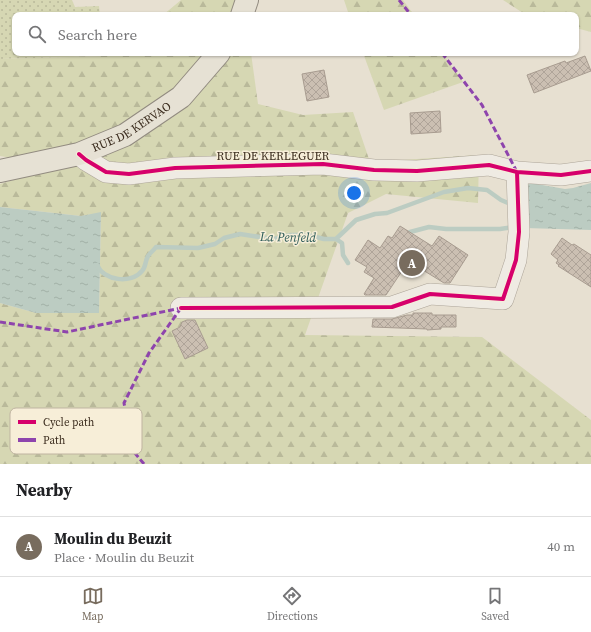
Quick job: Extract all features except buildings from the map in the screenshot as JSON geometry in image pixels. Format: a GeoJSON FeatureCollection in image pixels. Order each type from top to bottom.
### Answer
{"type":"FeatureCollection","features":[{"type":"Feature","properties":{"kind":"main road"},"geometry":{"type":"LineString","coordinates":[[243,12],[247,0]]}},
{"type":"Feature","properties":{"kind":"main road","name":"RUE DE KERVAO"},"geometry":{"type":"LineString","coordinates":[[0,171],[79,154],[125,135],[181,97],[216,56]]}},
{"type":"Feature","properties":{"kind":"street","name":"RUE DE KERLEGUER"},"geometry":{"type":"LineString","coordinates":[[79,154],[106,172],[128,174],[175,168],[323,164],[374,170],[417,171],[489,165],[517,172],[561,175],[591,171]]}},
{"type":"Feature","properties":{"kind":"street"},"geometry":{"type":"LineString","coordinates":[[181,308],[392,307],[430,294],[503,299],[516,260],[518,214],[517,172]]}},
{"type":"Feature","properties":{"kind":"green space"},"geometry":{"type":"Polygon","coordinates":[[[0,0],[72,0],[75,7],[99,6],[100,12],[12,12],[12,56],[103,56],[0,59],[0,0]]]}},
{"type":"Feature","properties":{"kind":"green space"},"geometry":{"type":"Polygon","coordinates":[[[181,0],[243,0],[245,12],[167,12],[181,0]]]}},
{"type":"Feature","properties":{"kind":"green space"},"geometry":{"type":"Polygon","coordinates":[[[344,0],[403,0],[412,12],[348,12],[344,0]]]}},
{"type":"Feature","properties":{"kind":"green space"},"geometry":{"type":"Polygon","coordinates":[[[503,0],[591,0],[591,32],[579,29],[579,12],[521,12],[503,0]]]}},
{"type":"Feature","properties":{"kind":"green space"},"geometry":{"type":"Polygon","coordinates":[[[103,56],[251,56],[258,104],[303,115],[353,112],[370,162],[479,155],[478,203],[386,194],[348,213],[305,335],[482,337],[591,420],[591,464],[0,464],[0,303],[36,313],[99,313],[101,213],[81,216],[0,207],[0,184],[20,178],[12,158],[0,156],[0,59],[103,56]]]}},
{"type":"Feature","properties":{"kind":"green space"},"geometry":{"type":"Polygon","coordinates":[[[364,56],[444,56],[463,82],[384,110],[364,56]]]}},
{"type":"Feature","properties":{"kind":"water"},"geometry":{"type":"Polygon","coordinates":[[[531,183],[565,189],[591,183],[591,230],[525,228],[524,187],[531,183]]]}},
{"type":"Feature","properties":{"kind":"water"},"geometry":{"type":"Polygon","coordinates":[[[0,207],[81,216],[101,212],[99,313],[36,313],[0,303],[0,207]]]}},
{"type":"Feature","properties":{"kind":"waterway","name":"La Penfeld"},"geometry":{"type":"LineString","coordinates":[[97,265],[105,275],[118,279],[125,279],[131,278],[142,271],[148,256],[156,247],[198,248],[215,244],[224,238],[240,234],[273,239],[291,235],[308,235],[324,239],[336,239],[356,220],[375,214],[387,213],[444,192],[468,188],[487,190],[501,200],[508,203],[514,202]]}},
{"type":"Feature","properties":{"kind":"waterway","name":"La Penfeld"},"geometry":{"type":"LineString","coordinates":[[410,232],[429,227],[446,229],[500,229],[513,227]]}},
{"type":"Feature","properties":{"kind":"waterway","name":"La Penfeld"},"geometry":{"type":"LineString","coordinates":[[336,239],[342,243],[343,255],[348,263]]}},
{"type":"Feature","properties":{"kind":"marked path"},"geometry":{"type":"LineString","coordinates":[[399,0],[409,12]]}},
{"type":"Feature","properties":{"kind":"marked path"},"geometry":{"type":"LineString","coordinates":[[444,56],[482,105],[517,172]]}},
{"type":"Feature","properties":{"kind":"marked path"},"geometry":{"type":"LineString","coordinates":[[0,322],[67,332],[181,308]]}},
{"type":"Feature","properties":{"kind":"marked path"},"geometry":{"type":"LineString","coordinates":[[125,408],[124,403],[149,353],[181,308]]}},
{"type":"Feature","properties":{"kind":"marked path"},"geometry":{"type":"LineString","coordinates":[[136,454],[144,464]]}},
{"type":"Feature","properties":{"kind":"cycle path"},"geometry":{"type":"LineString","coordinates":[[79,154],[106,172],[129,174],[175,168],[323,164],[374,170],[417,171],[489,165],[517,172],[561,175],[591,171]]}},
{"type":"Feature","properties":{"kind":"cycle path"},"geometry":{"type":"LineString","coordinates":[[181,308],[392,307],[430,294],[503,299],[516,260],[519,232],[517,172]]}},
{"type":"Feature","properties":{"kind":"place","name":"Moulin du Beuzit"},"geometry":{"type":"Point","coordinates":[412,263]}}]}
